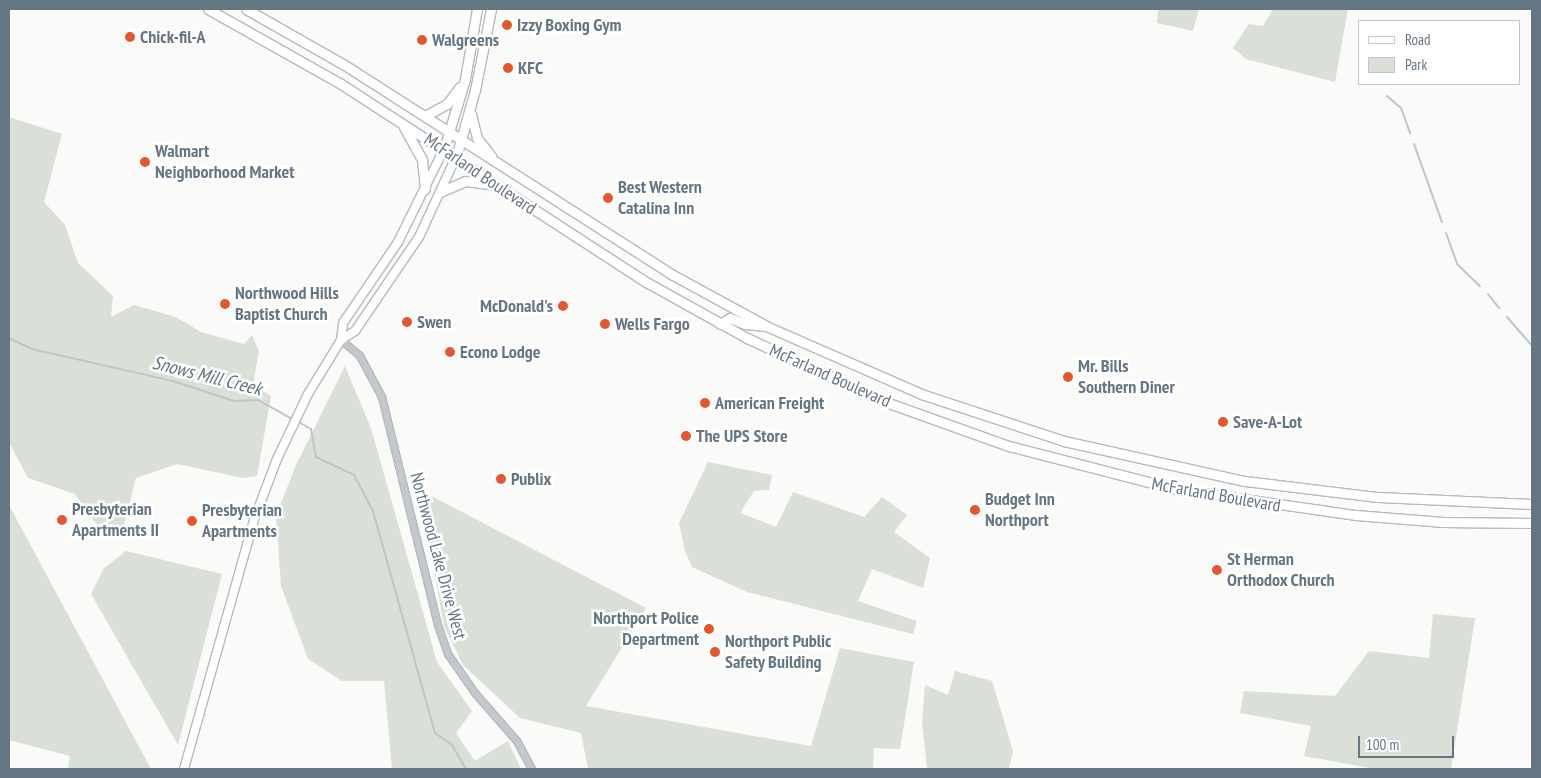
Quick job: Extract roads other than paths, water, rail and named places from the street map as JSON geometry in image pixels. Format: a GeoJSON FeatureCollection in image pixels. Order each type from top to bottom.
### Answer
{"type":"FeatureCollection","features":[{"type":"Feature","properties":{"kind":"highway","name":"McFarland Boulevard"},"geometry":{"type":"LineString","coordinates":[[208,9],[292,55],[401,122],[456,157],[496,186],[648,283],[720,324],[798,363],[938,422],[1116,476],[1195,492],[1317,511],[1443,522],[1532,523]]}},
{"type":"Feature","properties":{"kind":"highway","name":"McFarland Boulevard"},"geometry":{"type":"LineString","coordinates":[[246,9],[425,116],[640,256],[766,326],[867,372],[968,412],[1147,462],[1245,481],[1337,494],[1449,502],[1532,504]]}},
{"type":"Feature","properties":{"kind":"highway"},"geometry":{"type":"LineString","coordinates":[[444,149],[451,133],[465,79],[477,9]]}},
{"type":"Feature","properties":{"kind":"highway"},"geometry":{"type":"LineString","coordinates":[[456,157],[470,109],[491,9]]}},
{"type":"Feature","properties":{"kind":"highway"},"geometry":{"type":"LineString","coordinates":[[425,116],[447,104],[465,79]]}},
{"type":"Feature","properties":{"kind":"highway"},"geometry":{"type":"LineString","coordinates":[[470,109],[477,138],[497,163]]}},
{"type":"Feature","properties":{"kind":"highway"},"geometry":{"type":"LineString","coordinates":[[401,122],[420,152],[426,189]]}},
{"type":"Feature","properties":{"kind":"highway"},"geometry":{"type":"LineString","coordinates":[[442,191],[465,181],[496,186]]}},
{"type":"Feature","properties":{"kind":"highway"},"geometry":{"type":"LineString","coordinates":[[720,324],[730,318],[745,324],[766,326]]}},
{"type":"Feature","properties":{"kind":"main road"},"geometry":{"type":"LineString","coordinates":[[184,769],[255,517],[280,452],[297,416],[340,340],[343,323],[398,242],[426,189],[444,149]]}},
{"type":"Feature","properties":{"kind":"main road"},"geometry":{"type":"LineString","coordinates":[[340,340],[355,330],[408,255],[442,191],[456,157]]}},
{"type":"Feature","properties":{"kind":"street","name":"Northwood Lake Drive West"},"geometry":{"type":"LineString","coordinates":[[340,340],[360,356],[382,397],[436,617],[448,654],[475,693],[517,740],[532,769]]}},
{"type":"Feature","properties":{"kind":"waterway"},"geometry":{"type":"LineString","coordinates":[[1387,96],[1401,108],[1410,133]]}},
{"type":"Feature","properties":{"kind":"waterway"},"geometry":{"type":"LineString","coordinates":[[1414,144],[1442,222]]}},
{"type":"Feature","properties":{"kind":"waterway"},"geometry":{"type":"LineString","coordinates":[[1446,233],[1457,264],[1480,286]]}},
{"type":"Feature","properties":{"kind":"waterway"},"geometry":{"type":"LineString","coordinates":[[1488,294],[1499,308]]}},
{"type":"Feature","properties":{"kind":"waterway"},"geometry":{"type":"LineString","coordinates":[[1507,317],[1532,346]]}},
{"type":"Feature","properties":{"kind":"waterway","name":"Snows Mill Creek"},"geometry":{"type":"LineString","coordinates":[[9,338],[32,349],[173,381],[234,401],[258,400],[292,419]]}},
{"type":"Feature","properties":{"kind":"waterway","name":"Snows Mill Creek"},"geometry":{"type":"LineString","coordinates":[[297,421],[311,429],[316,457],[354,475],[373,511],[435,733],[452,745],[466,769]]}},
{"type":"Feature","properties":{"kind":"place","name":"Izzy Boxing Gym"},"geometry":{"type":"Point","coordinates":[507,25]}},
{"type":"Feature","properties":{"kind":"place","name":"Chick-fil-A"},"geometry":{"type":"Point","coordinates":[130,37]}},
{"type":"Feature","properties":{"kind":"place","name":"Walgreens"},"geometry":{"type":"Point","coordinates":[422,40]}},
{"type":"Feature","properties":{"kind":"place","name":"KFC"},"geometry":{"type":"Point","coordinates":[508,68]}},
{"type":"Feature","properties":{"kind":"place","name":"Walmart Neighborhood Market"},"geometry":{"type":"Point","coordinates":[145,162]}},
{"type":"Feature","properties":{"kind":"place","name":"Best Western Catalina Inn"},"geometry":{"type":"Point","coordinates":[608,198]}},
{"type":"Feature","properties":{"kind":"place","name":"Northwood Hills Baptist Church"},"geometry":{"type":"Point","coordinates":[225,304]}},
{"type":"Feature","properties":{"kind":"place","name":"McDonald's"},"geometry":{"type":"Point","coordinates":[563,306]}},
{"type":"Feature","properties":{"kind":"place","name":"Swen"},"geometry":{"type":"Point","coordinates":[407,322]}},
{"type":"Feature","properties":{"kind":"place","name":"Wells Fargo"},"geometry":{"type":"Point","coordinates":[605,324]}},
{"type":"Feature","properties":{"kind":"place","name":"Econo Lodge"},"geometry":{"type":"Point","coordinates":[450,352]}},
{"type":"Feature","properties":{"kind":"place","name":"Mr. Bills Southern Diner"},"geometry":{"type":"Point","coordinates":[1068,377]}},
{"type":"Feature","properties":{"kind":"place","name":"American Freight"},"geometry":{"type":"Point","coordinates":[705,403]}},
{"type":"Feature","properties":{"kind":"place","name":"Save-A-Lot"},"geometry":{"type":"Point","coordinates":[1223,422]}},
{"type":"Feature","properties":{"kind":"place","name":"The UPS Store"},"geometry":{"type":"Point","coordinates":[686,436]}},
{"type":"Feature","properties":{"kind":"place","name":"Publix"},"geometry":{"type":"Point","coordinates":[501,479]}},
{"type":"Feature","properties":{"kind":"place","name":"Budget Inn Northport"},"geometry":{"type":"Point","coordinates":[975,510]}},
{"type":"Feature","properties":{"kind":"place","name":"Presbyterian Apartments II"},"geometry":{"type":"Point","coordinates":[62,520]}},
{"type":"Feature","properties":{"kind":"place","name":"Presbyterian Apartments"},"geometry":{"type":"Point","coordinates":[192,521]}},
{"type":"Feature","properties":{"kind":"place","name":"St Herman Orthodox Church"},"geometry":{"type":"Point","coordinates":[1217,570]}},
{"type":"Feature","properties":{"kind":"place","name":"Northport Police Department"},"geometry":{"type":"Point","coordinates":[709,629]}},
{"type":"Feature","properties":{"kind":"place","name":"Northport Public Safety Building"},"geometry":{"type":"Point","coordinates":[715,652]}}]}
